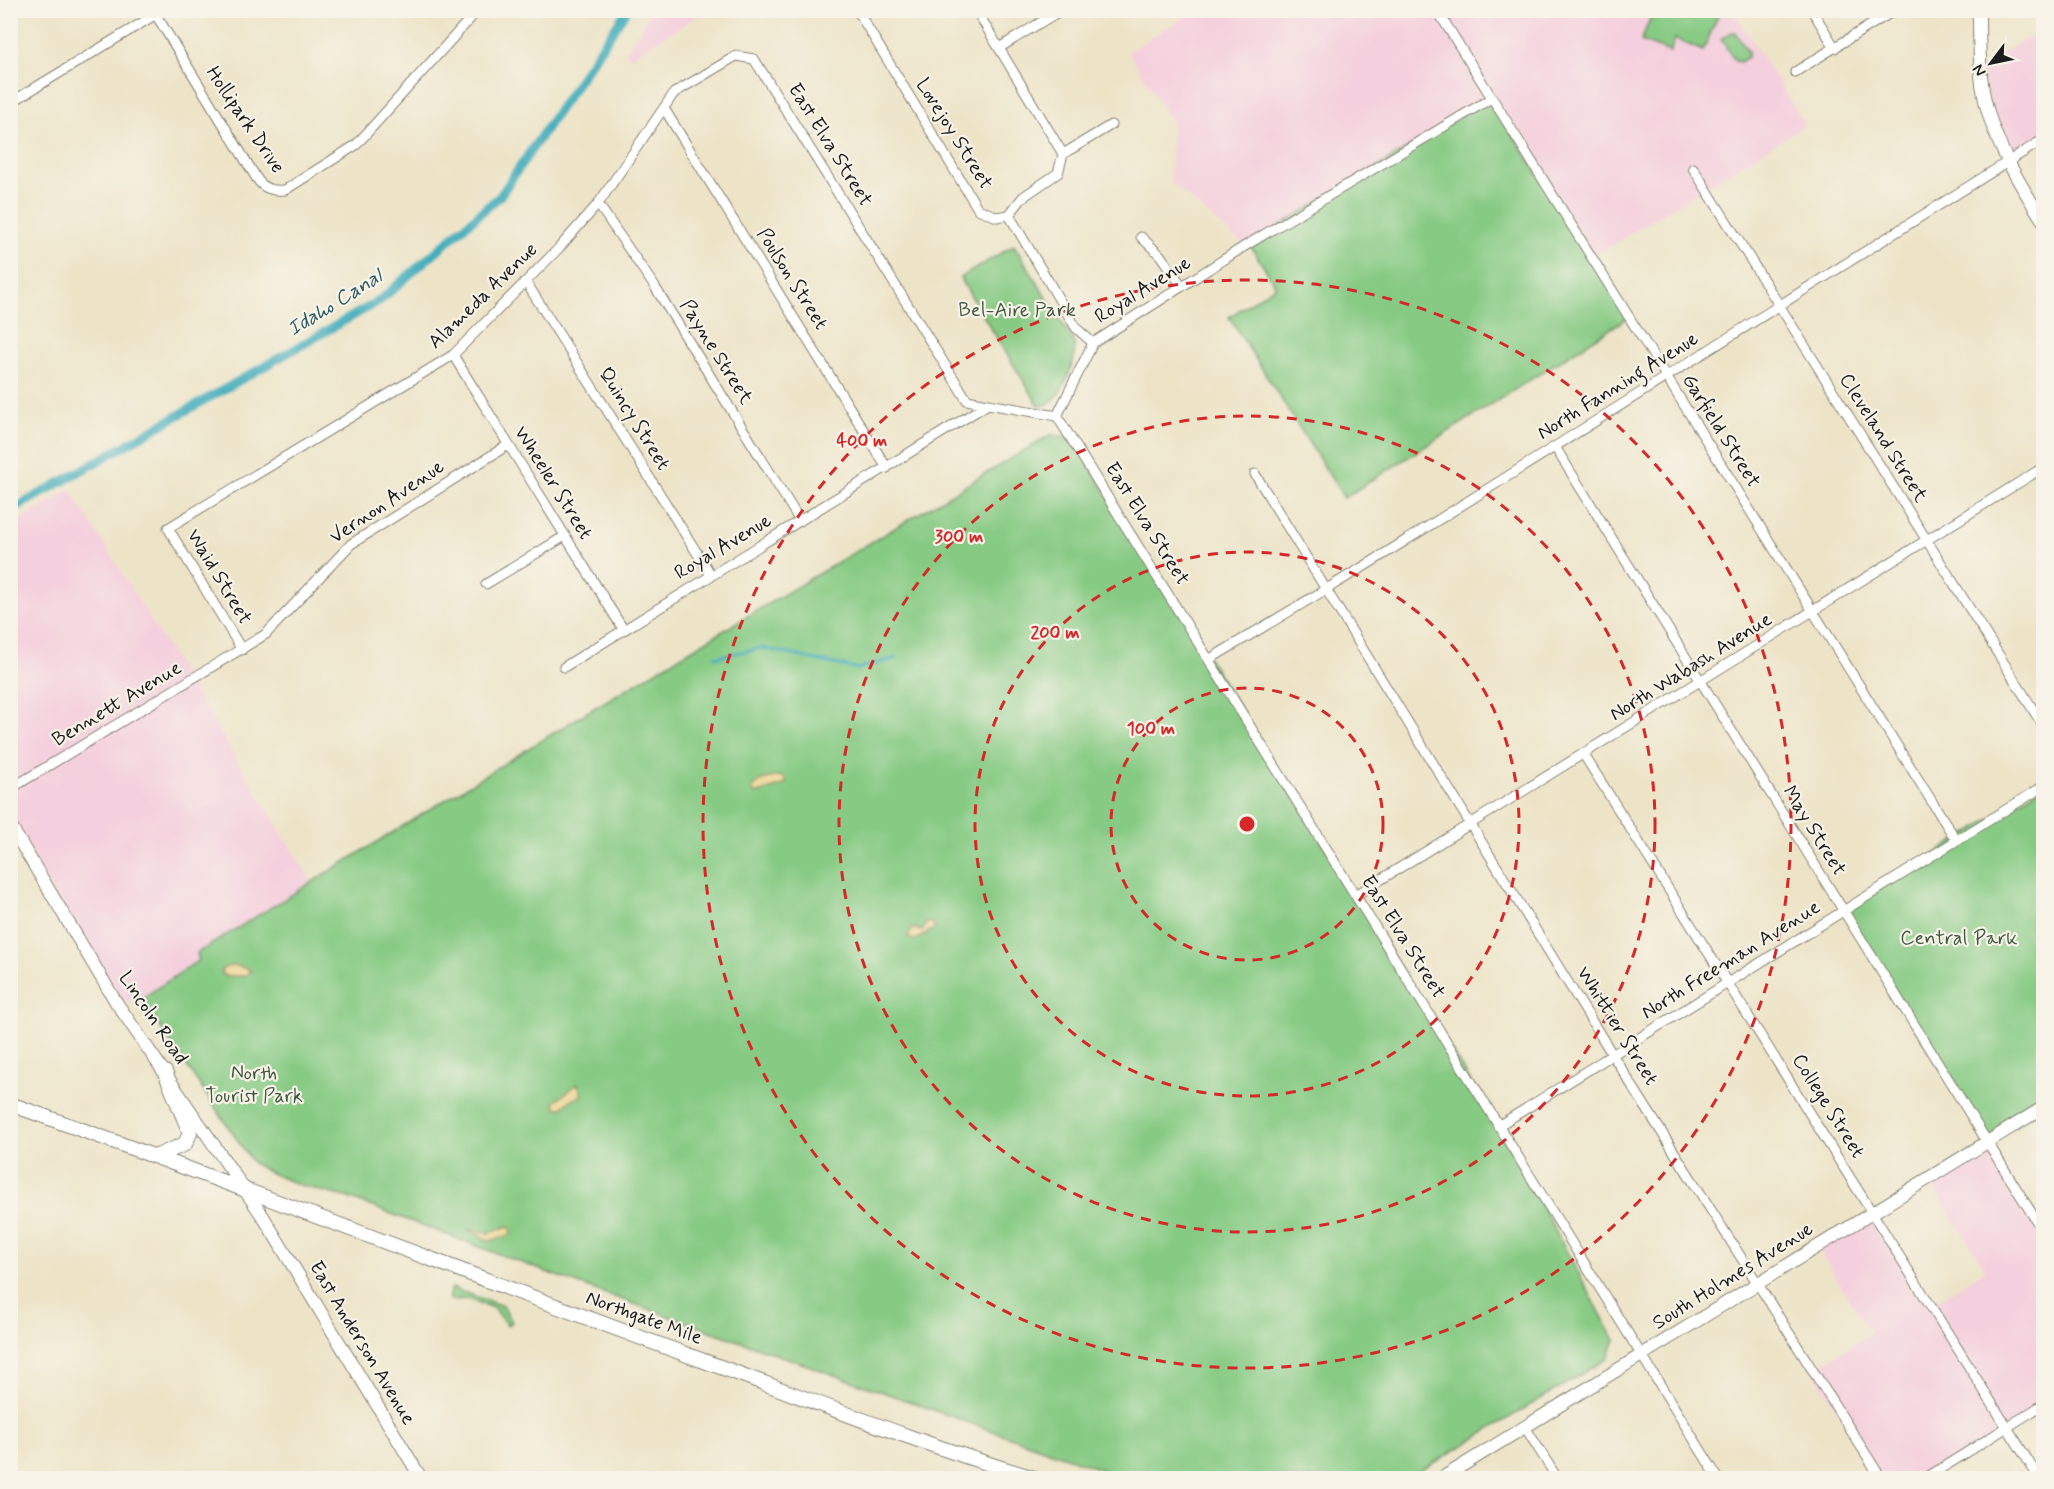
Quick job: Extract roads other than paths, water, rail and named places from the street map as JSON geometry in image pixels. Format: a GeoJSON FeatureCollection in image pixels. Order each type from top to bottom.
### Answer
{"type":"FeatureCollection","features":[{"type":"Feature","properties":{"kind":"highway"},"geometry":{"type":"LineString","coordinates":[[157,1156],[185,1144],[190,1133],[165,1072]]}},
{"type":"Feature","properties":{"kind":"highway","name":"Northgate Mile"},"geometry":{"type":"LineString","coordinates":[[10,1104],[243,1187],[883,1427],[1034,1479]]}},
{"type":"Feature","properties":{"kind":"main road"},"geometry":{"type":"LineString","coordinates":[[1979,10],[1982,85],[1986,108],[2007,161],[2043,222]]}},
{"type":"Feature","properties":{"kind":"main road","name":"Lincoln Road"},"geometry":{"type":"LineString","coordinates":[[10,825],[116,1002],[270,1228]]}},
{"type":"Feature","properties":{"kind":"main road","name":"South Holmes Avenue"},"geometry":{"type":"LineString","coordinates":[[1442,1479],[2043,1107]]}},
{"type":"Feature","properties":{"kind":"main road","name":"East Anderson Avenue"},"geometry":{"type":"LineString","coordinates":[[270,1228],[421,1479]]}},
{"type":"Feature","properties":{"kind":"street","name":"Hollipark Drive"},"geometry":{"type":"LineString","coordinates":[[10,103],[157,12],[257,178],[268,190],[285,190],[356,145],[478,10]]}},
{"type":"Feature","properties":{"kind":"street","name":"Lovejoy Street"},"geometry":{"type":"LineString","coordinates":[[857,10],[978,209],[997,218],[1009,215]]}},
{"type":"Feature","properties":{"kind":"street"},"geometry":{"type":"LineString","coordinates":[[976,10],[1064,154]]}},
{"type":"Feature","properties":{"kind":"street"},"geometry":{"type":"LineString","coordinates":[[999,48],[1061,10]]}},
{"type":"Feature","properties":{"kind":"street","name":"Garfield Street"},"geometry":{"type":"LineString","coordinates":[[1437,10],[1490,99],[1667,377],[1956,840]]}},
{"type":"Feature","properties":{"kind":"street"},"geometry":{"type":"LineString","coordinates":[[1812,10],[1835,48]]}},
{"type":"Feature","properties":{"kind":"street"},"geometry":{"type":"LineString","coordinates":[[1796,72],[1895,10]]}},
{"type":"Feature","properties":{"kind":"street","name":"Alameda Avenue"},"geometry":{"type":"LineString","coordinates":[[173,525],[453,355],[526,282],[597,204],[665,110],[674,93],[736,56]]}},
{"type":"Feature","properties":{"kind":"street","name":"East Elva Street"},"geometry":{"type":"LineString","coordinates":[[736,56],[754,59],[967,400],[988,404]]}},
{"type":"Feature","properties":{"kind":"street","name":"Royal Avenue"},"geometry":{"type":"LineString","coordinates":[[1057,416],[1093,343],[1182,286],[1490,99]]}},
{"type":"Feature","properties":{"kind":"street","name":"Poulson Street"},"geometry":{"type":"LineString","coordinates":[[665,110],[887,468]]}},
{"type":"Feature","properties":{"kind":"street"},"geometry":{"type":"LineString","coordinates":[[1093,343],[1077,328],[1009,215],[1023,197],[1058,173],[1064,154],[1111,125]]}},
{"type":"Feature","properties":{"kind":"street","name":"North Fanning Avenue"},"geometry":{"type":"LineString","coordinates":[[1210,659],[1327,590],[2043,139]]}},
{"type":"Feature","properties":{"kind":"street","name":"Cleveland Street"},"geometry":{"type":"LineString","coordinates":[[1693,168],[2043,727]]}},
{"type":"Feature","properties":{"kind":"street","name":"Payne Street"},"geometry":{"type":"LineString","coordinates":[[597,204],[655,287],[800,521]]}},
{"type":"Feature","properties":{"kind":"street"},"geometry":{"type":"LineString","coordinates":[[1141,237],[1160,255],[1182,286]]}},
{"type":"Feature","properties":{"kind":"street","name":"Quincy Street"},"geometry":{"type":"LineString","coordinates":[[526,282],[711,575]]}},
{"type":"Feature","properties":{"kind":"street","name":"Wheeler Street"},"geometry":{"type":"LineString","coordinates":[[453,355],[622,629]]}},
{"type":"Feature","properties":{"kind":"street"},"geometry":{"type":"LineString","coordinates":[[988,404],[1057,416]]}},
{"type":"Feature","properties":{"kind":"street","name":"Royal Avenue"},"geometry":{"type":"LineString","coordinates":[[564,667],[988,404]]}},
{"type":"Feature","properties":{"kind":"street","name":"East Elva Street"},"geometry":{"type":"LineString","coordinates":[[1057,416],[1718,1479]]}},
{"type":"Feature","properties":{"kind":"street","name":"Vernon Avenue"},"geometry":{"type":"LineString","coordinates":[[242,650],[282,620],[332,562],[351,544],[508,444]]}},
{"type":"Feature","properties":{"kind":"street","name":"May Street"},"geometry":{"type":"LineString","coordinates":[[1555,447],[2043,1233]]}},
{"type":"Feature","properties":{"kind":"street","name":"North Wabash Avenue"},"geometry":{"type":"LineString","coordinates":[[1356,895],[2043,469]]}},
{"type":"Feature","properties":{"kind":"street","name":"Whittier Street"},"geometry":{"type":"LineString","coordinates":[[1255,474],[1612,1054],[1881,1479]]}},
{"type":"Feature","properties":{"kind":"street","name":"Waid Street"},"geometry":{"type":"LineString","coordinates":[[173,525],[168,528],[242,650]]}},
{"type":"Feature","properties":{"kind":"street"},"geometry":{"type":"LineString","coordinates":[[486,584],[565,536]]}},
{"type":"Feature","properties":{"kind":"street","name":"Bennett Avenue"},"geometry":{"type":"LineString","coordinates":[[10,789],[242,650]]}},
{"type":"Feature","properties":{"kind":"street","name":"College Street"},"geometry":{"type":"LineString","coordinates":[[1584,755],[1729,982],[2039,1479]]}},
{"type":"Feature","properties":{"kind":"street","name":"North Freeman Avenue"},"geometry":{"type":"LineString","coordinates":[[1498,1126],[2043,786]]}},
{"type":"Feature","properties":{"kind":"street"},"geometry":{"type":"LineString","coordinates":[[1926,1479],[2043,1404]]}},
{"type":"Feature","properties":{"kind":"street"},"geometry":{"type":"LineString","coordinates":[[1525,1427],[1557,1479]]}},
{"type":"Feature","properties":{"kind":"waterway","name":"Idaho Canal"},"geometry":{"type":"LineString","coordinates":[[10,511],[379,301],[500,196],[627,10]]}},
{"type":"Feature","properties":{"kind":"waterway"},"geometry":{"type":"LineString","coordinates":[[715,657],[762,648],[857,669],[897,658]]}},
{"type":"Feature","properties":{"kind":"park label","name":"Bel-Aire Park"},"geometry":{"type":"Point","coordinates":[1017,310]}},
{"type":"Feature","properties":{"kind":"park label","name":"Central Park"},"geometry":{"type":"Point","coordinates":[1959,938]}},
{"type":"Feature","properties":{"kind":"park label","name":"North Tourist Park"},"geometry":{"type":"Point","coordinates":[254,1084]}}]}
